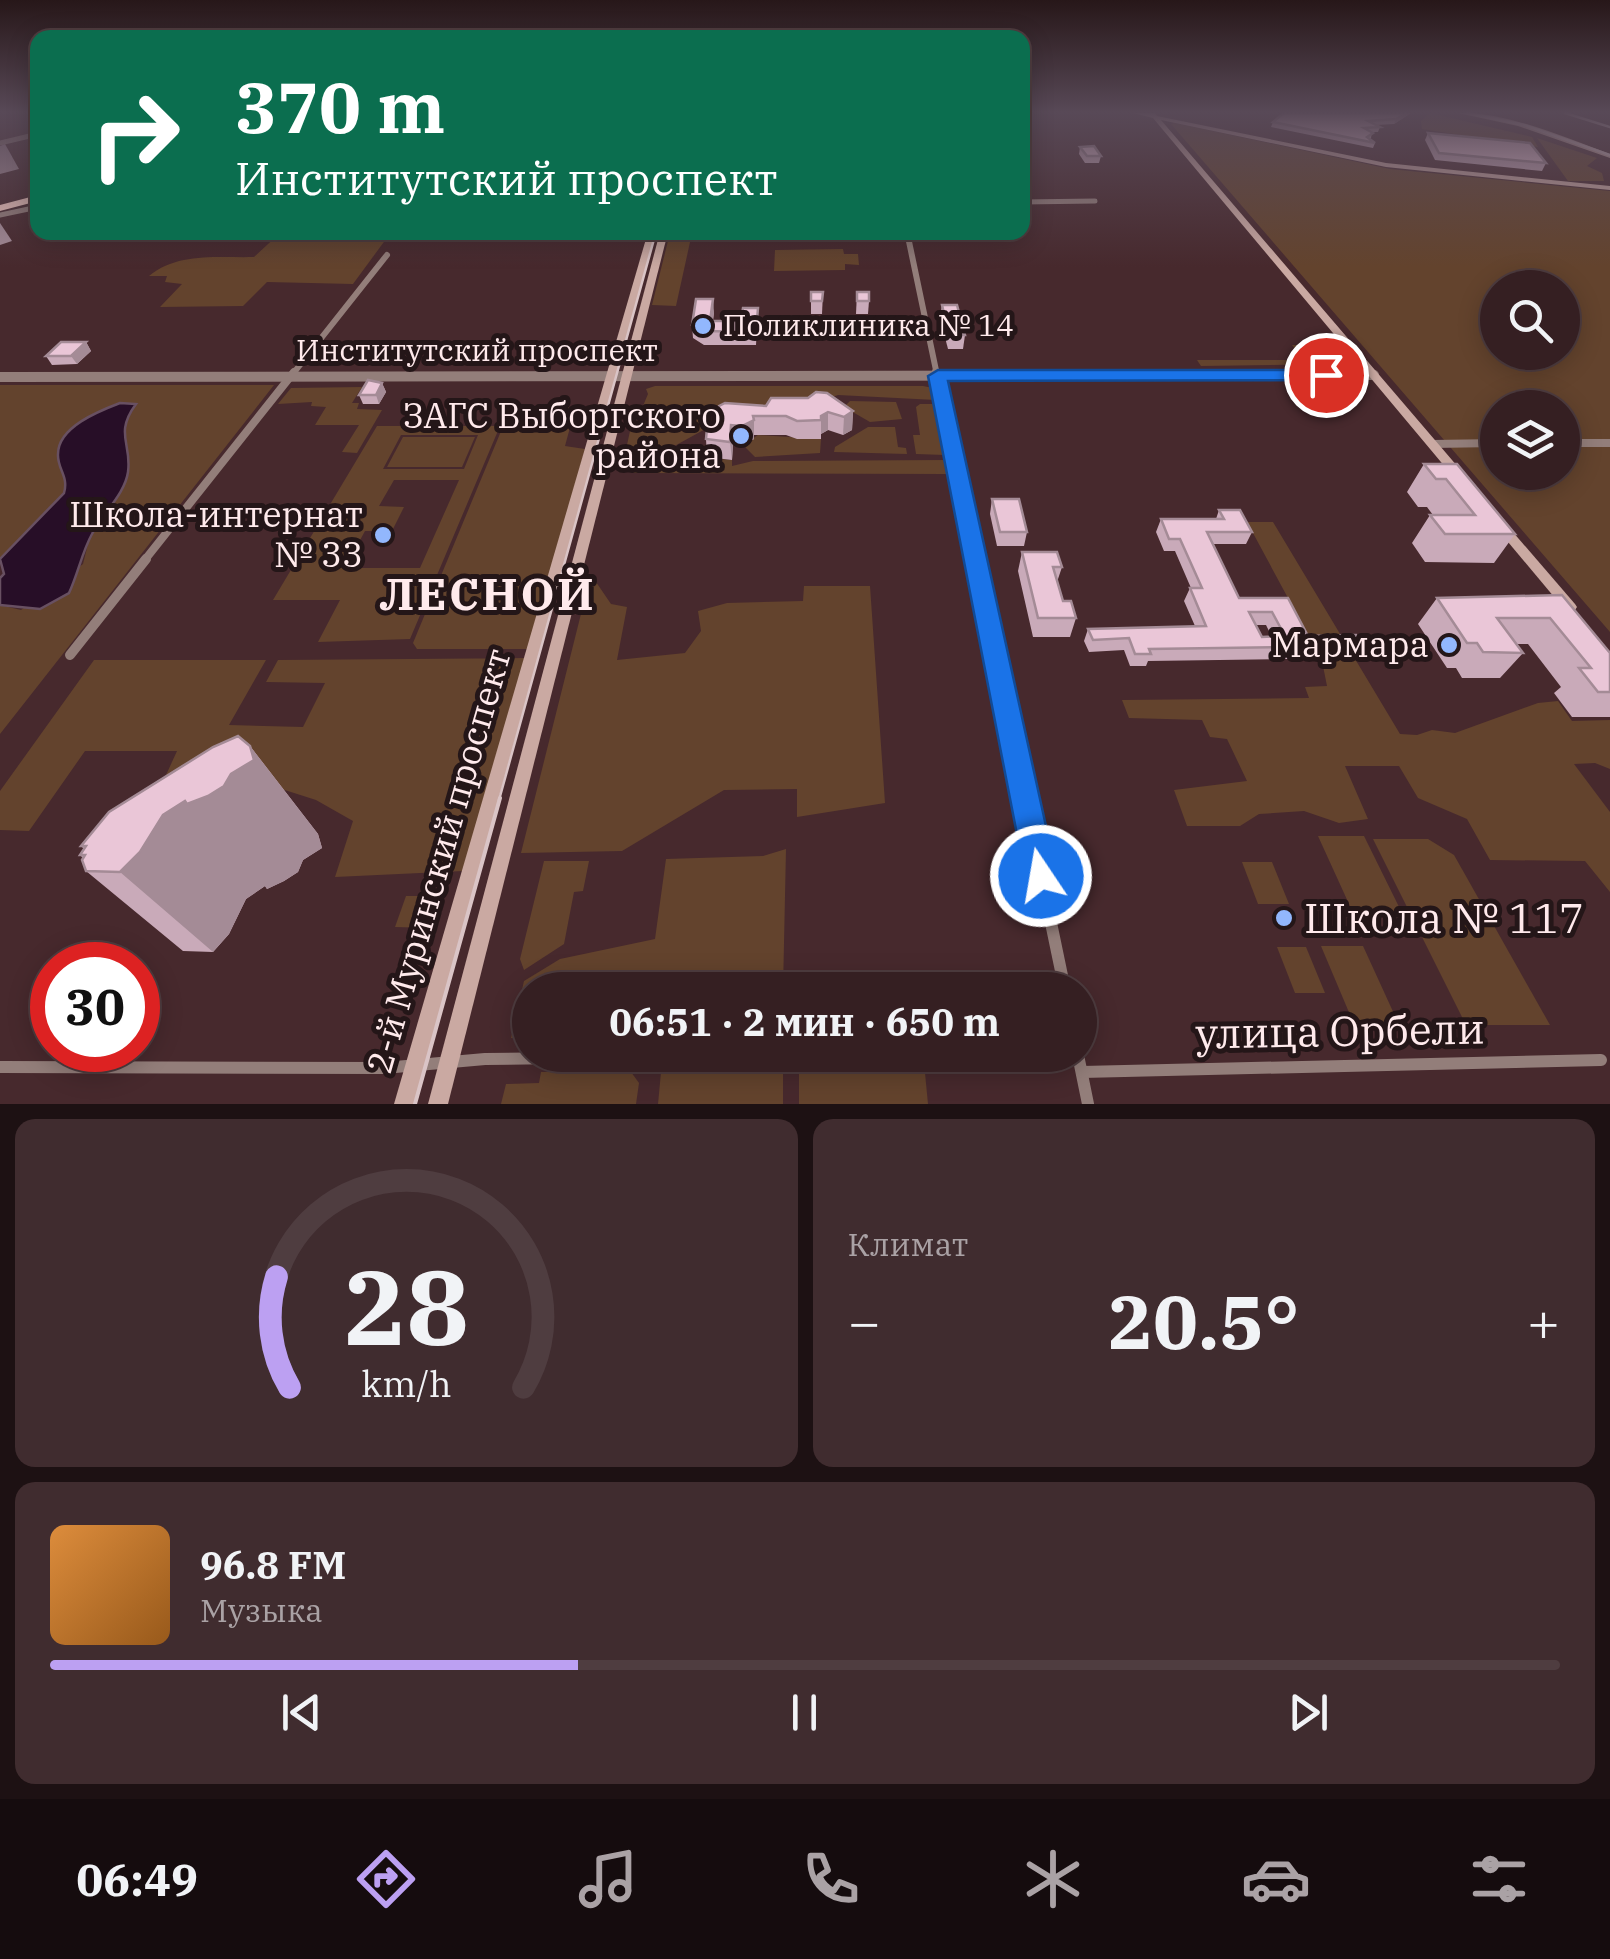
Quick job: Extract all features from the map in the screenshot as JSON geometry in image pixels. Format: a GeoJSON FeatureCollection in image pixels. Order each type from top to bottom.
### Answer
{"type":"FeatureCollection","features":[{"type":"Feature","properties":{"kind":"main road"},"geometry":{"type":"LineString","coordinates":[[1196,165],[1473,492]]}},
{"type":"Feature","properties":{"kind":"main road"},"geometry":{"type":"LineString","coordinates":[[1379,165],[1610,188]]}},
{"type":"Feature","properties":{"kind":"main road"},"geometry":{"type":"LineString","coordinates":[[0,209],[30,199]]}},
{"type":"Feature","properties":{"kind":"main road","name":"2-й Муринский проспект"},"geometry":{"type":"LineString","coordinates":[[404,1104],[650,240]]}},
{"type":"Feature","properties":{"kind":"main road","name":"2-й Муринский проспект"},"geometry":{"type":"LineString","coordinates":[[438,1104],[662,240]]}},
{"type":"Feature","properties":{"kind":"main road"},"geometry":{"type":"LineString","coordinates":[[1495,518],[1585,625]]}},
{"type":"Feature","properties":{"kind":"street"},"geometry":{"type":"LineString","coordinates":[[1030,202],[1095,202]]}},
{"type":"Feature","properties":{"kind":"street"},"geometry":{"type":"LineString","coordinates":[[0,209],[30,207]]}},
{"type":"Feature","properties":{"kind":"street"},"geometry":{"type":"LineString","coordinates":[[910,240],[1060,972]]}},
{"type":"Feature","properties":{"kind":"street"},"geometry":{"type":"LineString","coordinates":[[70,655],[387,255]]}},
{"type":"Feature","properties":{"kind":"street","name":"Институтский проспект"},"geometry":{"type":"LineString","coordinates":[[0,377],[1374,375]]}},
{"type":"Feature","properties":{"kind":"street"},"geometry":{"type":"LineString","coordinates":[[1580,443],[1610,442]]}},
{"type":"Feature","properties":{"kind":"street"},"geometry":{"type":"LineString","coordinates":[[1432,444],[1480,443]]}},
{"type":"Feature","properties":{"kind":"street"},"geometry":{"type":"LineString","coordinates":[[0,1067],[414,1067],[512,1059]]}},
{"type":"Feature","properties":{"kind":"street","name":"улица Орбели"},"geometry":{"type":"LineString","coordinates":[[1097,1072],[1601,1060]]}},
{"type":"Feature","properties":{"kind":"street"},"geometry":{"type":"LineString","coordinates":[[1082,1072],[1088,1104]]}},
{"type":"Feature","properties":{"kind":"shaded area"},"geometry":{"type":"Polygon","coordinates":[[[1206,165],[1369,165],[1610,191],[1610,632],[1487,490],[1580,490],[1580,390],[1480,390],[1480,482],[1206,165]]]}},
{"type":"Feature","properties":{"kind":"shaded area"},"geometry":{"type":"Polygon","coordinates":[[[1556,165],[1589,165],[1602,173],[1604,181],[1568,181],[1556,165]]]}},
{"type":"Feature","properties":{"kind":"shaded area"},"geometry":{"type":"Polygon","coordinates":[[[272,240],[385,240],[353,284],[267,282],[243,306],[160,307],[182,284],[165,282],[167,276],[149,276],[185,260],[254,257],[272,240]]]}},
{"type":"Feature","properties":{"kind":"shaded area"},"geometry":{"type":"Polygon","coordinates":[[[668,240],[690,240],[676,306],[652,305],[668,240]]]}},
{"type":"Feature","properties":{"kind":"shaded area"},"geometry":{"type":"Polygon","coordinates":[[[843,249],[844,254],[858,254],[859,265],[845,264],[845,270],[774,271],[775,250],[843,249]]]}},
{"type":"Feature","properties":{"kind":"shaded area"},"geometry":{"type":"Polygon","coordinates":[[[1292,345],[1303,345],[1317,362],[1338,362],[1328,348],[1332,345],[1346,364],[1201,366],[1197,360],[1303,360],[1292,345]]]}},
{"type":"Feature","properties":{"kind":"shaded area"},"geometry":{"type":"Polygon","coordinates":[[[0,385],[274,385],[0,734],[0,605],[21,610],[83,564],[90,536],[123,487],[125,424],[136,405],[61,466],[67,481],[64,493],[0,559],[0,385]]]}},
{"type":"Feature","properties":{"kind":"shaded area"},"geometry":{"type":"Polygon","coordinates":[[[923,386],[933,388],[936,400],[838,395],[810,405],[749,405],[629,471],[622,468],[630,431],[639,428],[646,389],[923,386]]]}},
{"type":"Feature","properties":{"kind":"shaded area"},"geometry":{"type":"Polygon","coordinates":[[[362,387],[352,403],[359,403],[357,409],[382,410],[357,453],[342,452],[359,425],[315,425],[326,407],[311,406],[312,402],[278,404],[291,388],[362,387]]]}},
{"type":"Feature","properties":{"kind":"shaded area"},"geometry":{"type":"Polygon","coordinates":[[[850,401],[896,402],[902,419],[870,422],[844,407],[850,401]]]}},
{"type":"Feature","properties":{"kind":"shaded area"},"geometry":{"type":"Polygon","coordinates":[[[120,403],[136,404],[126,423],[126,480],[92,534],[69,593],[40,609],[0,605],[0,578],[4,574],[0,559],[64,493],[60,444],[81,421],[120,403]]]}},
{"type":"Feature","properties":{"kind":"shaded area"},"geometry":{"type":"Polygon","coordinates":[[[568,404],[572,420],[565,446],[585,449],[529,649],[417,649],[413,643],[504,424],[512,424],[519,408],[568,404]]]}},
{"type":"Feature","properties":{"kind":"shaded area"},"geometry":{"type":"Polygon","coordinates":[[[937,404],[945,455],[916,454],[913,435],[920,435],[916,407],[937,404]]]}},
{"type":"Feature","properties":{"kind":"shaded area","name":"Школа-интернат № 33"},"geometry":{"type":"Polygon","coordinates":[[[377,426],[500,426],[410,639],[318,642],[340,600],[273,600],[377,426]],[[401,435],[383,469],[464,469],[478,435],[401,435]],[[394,480],[379,506],[404,507],[392,531],[365,531],[345,568],[420,568],[459,480],[394,480]]]}},
{"type":"Feature","properties":{"kind":"shaded area"},"geometry":{"type":"Polygon","coordinates":[[[868,427],[895,427],[898,447],[906,448],[907,454],[834,452],[835,447],[868,427]]]}},
{"type":"Feature","properties":{"kind":"shaded area"},"geometry":{"type":"Polygon","coordinates":[[[758,435],[821,439],[820,453],[755,457],[743,445],[758,435]]]}},
{"type":"Feature","properties":{"kind":"shaded area"},"geometry":{"type":"Polygon","coordinates":[[[403,437],[475,437],[462,467],[387,467],[403,437]]]}},
{"type":"Feature","properties":{"kind":"shaded area"},"geometry":{"type":"Polygon","coordinates":[[[687,444],[709,446],[708,458],[732,460],[732,466],[753,461],[947,460],[949,474],[633,473],[687,444]]]}},
{"type":"Feature","properties":{"kind":"shaded area"},"geometry":{"type":"Polygon","coordinates":[[[1247,522],[1273,522],[1400,734],[1417,735],[1432,730],[1455,733],[1538,703],[1558,701],[1572,721],[1610,720],[1610,769],[1595,763],[1574,764],[1610,812],[1610,892],[1585,861],[1490,860],[1467,819],[1418,798],[1399,766],[1345,766],[1368,819],[1339,823],[1304,811],[1259,814],[1240,826],[1187,826],[1174,790],[1247,781],[1227,739],[1210,737],[1202,720],[1129,718],[1122,700],[1309,698],[1305,687],[1327,686],[1322,661],[1247,522]]]}},
{"type":"Feature","properties":{"kind":"shaded area"},"geometry":{"type":"Polygon","coordinates":[[[589,582],[596,582],[611,604],[627,607],[617,660],[685,653],[701,631],[698,611],[727,603],[803,601],[804,586],[870,586],[885,803],[797,817],[797,789],[724,790],[622,851],[521,853],[589,582]]]}},
{"type":"Feature","properties":{"kind":"shaded area"},"geometry":{"type":"Polygon","coordinates":[[[526,658],[463,871],[335,877],[353,821],[316,800],[269,785],[140,832],[177,751],[85,751],[29,831],[0,830],[0,791],[94,660],[266,660],[229,725],[303,727],[325,683],[266,682],[278,660],[526,658]]]}},
{"type":"Feature","properties":{"kind":"shaded area"},"geometry":{"type":"Polygon","coordinates":[[[1318,836],[1364,836],[1403,915],[1354,915],[1318,836]]]}},
{"type":"Feature","properties":{"kind":"shaded area"},"geometry":{"type":"Polygon","coordinates":[[[1373,839],[1428,839],[1454,855],[1550,1025],[1466,1025],[1373,839]]]}},
{"type":"Feature","properties":{"kind":"shaded area"},"geometry":{"type":"Polygon","coordinates":[[[786,849],[783,972],[539,972],[560,959],[655,939],[666,859],[763,856],[786,849]]]}},
{"type":"Feature","properties":{"kind":"shaded area"},"geometry":{"type":"Polygon","coordinates":[[[544,861],[589,861],[583,891],[574,892],[564,944],[524,970],[520,959],[544,861]]]}},
{"type":"Feature","properties":{"kind":"shaded area"},"geometry":{"type":"Polygon","coordinates":[[[1242,862],[1272,862],[1289,904],[1258,904],[1242,862]]]}},
{"type":"Feature","properties":{"kind":"shaded area"},"geometry":{"type":"Polygon","coordinates":[[[406,896],[439,896],[429,928],[395,927],[406,896]]]}},
{"type":"Feature","properties":{"kind":"shaded area"},"geometry":{"type":"Polygon","coordinates":[[[1321,946],[1363,946],[1401,1029],[1356,1029],[1321,946]]]}},
{"type":"Feature","properties":{"kind":"shaded area"},"geometry":{"type":"Polygon","coordinates":[[[1277,947],[1306,947],[1325,993],[1295,993],[1277,947]]]}},
{"type":"Feature","properties":{"kind":"shaded area"},"geometry":{"type":"Polygon","coordinates":[[[541,1072],[631,1072],[639,1083],[636,1104],[501,1104],[506,1084],[539,1083],[541,1072]]]}},
{"type":"Feature","properties":{"kind":"shaded area"},"geometry":{"type":"Polygon","coordinates":[[[661,1072],[783,1072],[783,1104],[658,1104],[661,1072]]]}},
{"type":"Feature","properties":{"kind":"shaded area"},"geometry":{"type":"Polygon","coordinates":[[[799,1072],[925,1073],[928,1104],[799,1104],[799,1072]]]}},
{"type":"Feature","properties":{"kind":"building"},"geometry":{"type":"Polygon","coordinates":[[[811,292],[823,292],[822,301],[811,301],[811,292]]]}},
{"type":"Feature","properties":{"kind":"building"},"geometry":{"type":"Polygon","coordinates":[[[857,292],[869,292],[869,301],[857,301],[857,292]]]}},
{"type":"Feature","properties":{"kind":"building"},"geometry":{"type":"Polygon","coordinates":[[[696,299],[713,299],[710,321],[741,321],[743,308],[758,308],[756,332],[703,331],[692,325],[696,299]]]}},
{"type":"Feature","properties":{"kind":"building"},"geometry":{"type":"Polygon","coordinates":[[[942,305],[957,305],[965,335],[949,335],[942,305]]]}},
{"type":"Feature","properties":{"kind":"building"},"geometry":{"type":"Polygon","coordinates":[[[61,342],[86,342],[71,356],[46,356],[61,342]]]}},
{"type":"Feature","properties":{"kind":"building"},"geometry":{"type":"Polygon","coordinates":[[[368,380],[382,383],[376,395],[359,395],[368,380]]]}},
{"type":"Feature","properties":{"kind":"building"},"geometry":{"type":"Polygon","coordinates":[[[816,392],[827,393],[853,411],[844,417],[828,412],[821,420],[753,416],[754,420],[742,426],[731,425],[730,442],[706,439],[707,428],[717,422],[719,406],[725,403],[766,406],[771,398],[808,398],[816,392]]]}},
{"type":"Feature","properties":{"kind":"building"},"geometry":{"type":"Polygon","coordinates":[[[1424,464],[1457,464],[1515,534],[1445,534],[1430,515],[1475,515],[1446,479],[1436,479],[1424,464]]]}},
{"type":"Feature","properties":{"kind":"building"},"geometry":{"type":"Polygon","coordinates":[[[992,499],[1019,499],[1027,532],[1000,532],[992,499]]]}},
{"type":"Feature","properties":{"kind":"building"},"geometry":{"type":"Polygon","coordinates":[[[1219,510],[1240,510],[1252,532],[1207,532],[1239,598],[1288,598],[1308,636],[1356,635],[1362,646],[1149,649],[1151,654],[1135,654],[1129,638],[1093,640],[1088,629],[1206,626],[1190,588],[1202,588],[1180,539],[1169,539],[1161,519],[1224,519],[1219,510]],[[1249,612],[1262,637],[1285,636],[1272,612],[1249,612]]]}},
{"type":"Feature","properties":{"kind":"building"},"geometry":{"type":"Polygon","coordinates":[[[1022,552],[1057,552],[1062,567],[1053,567],[1063,601],[1071,601],[1076,618],[1038,618],[1022,552]]]}},
{"type":"Feature","properties":{"kind":"building"},"geometry":{"type":"Polygon","coordinates":[[[1562,595],[1610,653],[1610,692],[1598,692],[1579,668],[1591,668],[1550,618],[1497,618],[1523,653],[1483,652],[1477,643],[1467,643],[1437,598],[1562,595]]]}},
{"type":"Feature","properties":{"kind":"building"},"geometry":{"type":"Polygon","coordinates":[[[238,736],[250,746],[254,760],[231,774],[224,786],[208,796],[187,804],[185,801],[163,815],[140,852],[120,872],[86,871],[82,860],[85,855],[80,855],[86,846],[81,846],[109,812],[213,747],[238,736]]]}},
{"type":"Feature","properties":{"kind":"tram line"},"geometry":{"type":"LineString","coordinates":[[499,800],[654,240]]}},
{"type":"Feature","properties":{"kind":"tram line"},"geometry":{"type":"LineString","coordinates":[[415,1104],[500,798]]}},
{"type":"Feature","properties":{"kind":"place","name":"Поликлиника № 14"},"geometry":{"type":"Point","coordinates":[703,326]}},
{"type":"Feature","properties":{"kind":"place","name":"ЗАГС Выборгского района"},"geometry":{"type":"Point","coordinates":[741,436]}},
{"type":"Feature","properties":{"kind":"place","name":"Школа-интернат № 33"},"geometry":{"type":"Point","coordinates":[383,535]}},
{"type":"Feature","properties":{"kind":"place","name":"Мармара"},"geometry":{"type":"Point","coordinates":[1449,645]}},
{"type":"Feature","properties":{"kind":"place","name":"Школа № 117"},"geometry":{"type":"Point","coordinates":[1284,918]}},
{"type":"Feature","properties":{"kind":"district","name":"ЛЕСНОЙ"},"geometry":{"type":"Point","coordinates":[488,594]}},
{"type":"Feature","properties":{"kind":"route"},"geometry":{"type":"LineString","coordinates":[[1041,876],[938,376],[1326,375]]}}]}
